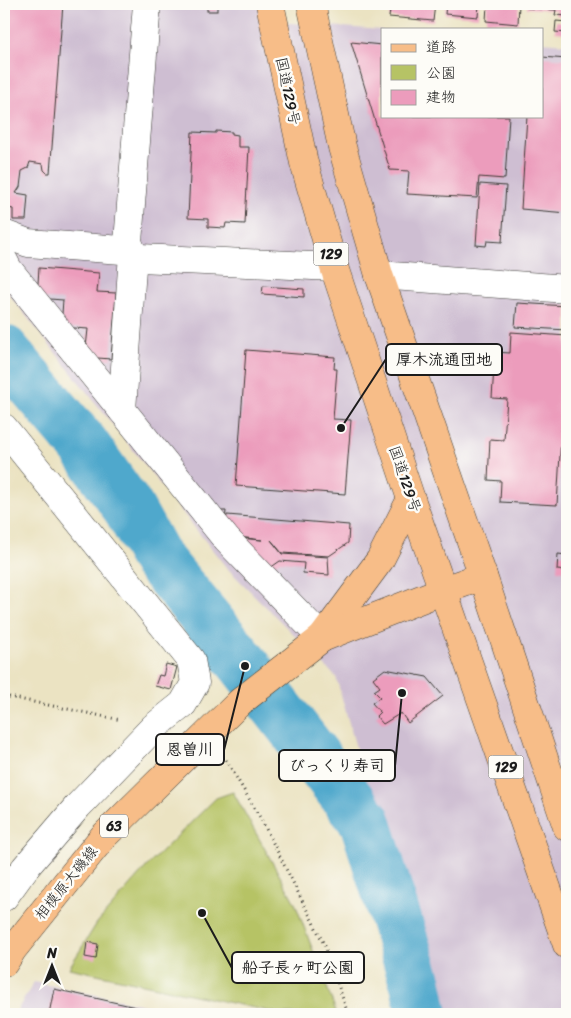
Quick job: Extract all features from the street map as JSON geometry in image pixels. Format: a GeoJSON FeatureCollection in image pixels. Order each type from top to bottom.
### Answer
{"type":"FeatureCollection","features":[{"type":"Feature","properties":{"kind":"main road","name":"国道129号"},"geometry":{"type":"LineString","coordinates":[[270,4],[304,163],[334,267],[411,499],[567,946]]}},
{"type":"Feature","properties":{"kind":"main road","name":"129"},"geometry":{"type":"LineString","coordinates":[[311,4],[342,146],[379,275],[567,827]]}},
{"type":"Feature","properties":{"kind":"main road"},"geometry":{"type":"LineString","coordinates":[[318,642],[380,560],[411,499]]}},
{"type":"Feature","properties":{"kind":"main road","name":"63"},"geometry":{"type":"LineString","coordinates":[[318,642],[483,576]]}},
{"type":"Feature","properties":{"kind":"main road","name":"相模原大磯線"},"geometry":{"type":"LineString","coordinates":[[4,963],[13,948],[104,836],[240,702],[318,642]]}},
{"type":"Feature","properties":{"kind":"street"},"geometry":{"type":"LineString","coordinates":[[122,410],[133,254],[128,242],[147,4]]}},
{"type":"Feature","properties":{"kind":"street"},"geometry":{"type":"LineString","coordinates":[[4,234],[28,243],[122,250],[140,258],[334,267]]}},
{"type":"Feature","properties":{"kind":"street"},"geometry":{"type":"LineString","coordinates":[[4,261],[8,269],[227,540],[318,642]]}},
{"type":"Feature","properties":{"kind":"street"},"geometry":{"type":"LineString","coordinates":[[379,275],[567,289]]}},
{"type":"Feature","properties":{"kind":"street"},"geometry":{"type":"LineString","coordinates":[[4,428],[191,660],[195,683],[182,704],[154,727],[78,806],[25,868],[4,897]]}},
{"type":"Feature","properties":{"kind":"path"},"geometry":{"type":"LineString","coordinates":[[4,696],[154,727]]}},
{"type":"Feature","properties":{"kind":"path"},"geometry":{"type":"LineString","coordinates":[[226,760],[261,819],[324,946],[348,1014]]}},
{"type":"Feature","properties":{"kind":"shaded area"},"geometry":{"type":"Polygon","coordinates":[[[4,4],[260,4],[263,21],[381,30],[381,118],[544,118],[544,42],[567,44],[567,1014],[431,1014],[336,677],[226,567],[4,288],[4,4]]]}},
{"type":"Feature","properties":{"kind":"shaded area"},"geometry":{"type":"Polygon","coordinates":[[[34,982],[187,1014],[15,1014],[34,982]]]}},
{"type":"Feature","properties":{"kind":"green space"},"geometry":{"type":"Polygon","coordinates":[[[233,792],[295,903],[337,1014],[282,1014],[69,968],[97,923],[148,865],[216,798],[233,792]]]}},
{"type":"Feature","properties":{"kind":"building"},"geometry":{"type":"Polygon","coordinates":[[[4,4],[63,4],[50,173],[44,170],[43,164],[30,162],[28,168],[22,171],[20,187],[16,193],[28,195],[26,220],[13,220],[13,209],[4,207],[4,4]]]}},
{"type":"Feature","properties":{"kind":"building"},"geometry":{"type":"Polygon","coordinates":[[[207,4],[217,4],[217,11],[207,11],[207,4]]]}},
{"type":"Feature","properties":{"kind":"building"},"geometry":{"type":"Polygon","coordinates":[[[391,4],[435,4],[433,21],[389,17],[391,4]]]}},
{"type":"Feature","properties":{"kind":"building"},"geometry":{"type":"Polygon","coordinates":[[[446,4],[479,4],[478,17],[445,14],[446,4]]]}},
{"type":"Feature","properties":{"kind":"building"},"geometry":{"type":"Polygon","coordinates":[[[487,4],[519,4],[518,24],[486,21],[487,4]]]}},
{"type":"Feature","properties":{"kind":"building"},"geometry":{"type":"Polygon","coordinates":[[[527,4],[567,4],[567,16],[555,15],[556,10],[527,8],[527,4]]]}},
{"type":"Feature","properties":{"kind":"building"},"geometry":{"type":"Polygon","coordinates":[[[556,21],[567,22],[567,33],[555,32],[556,21]]]}},
{"type":"Feature","properties":{"kind":"building"},"geometry":{"type":"Polygon","coordinates":[[[351,42],[381,45],[381,118],[509,118],[505,179],[479,177],[477,198],[407,194],[409,171],[390,170],[351,42]]]}},
{"type":"Feature","properties":{"kind":"building"},"geometry":{"type":"Polygon","coordinates":[[[544,57],[567,59],[567,213],[521,209],[527,118],[544,118],[544,57]]]}},
{"type":"Feature","properties":{"kind":"building"},"geometry":{"type":"Polygon","coordinates":[[[216,131],[232,132],[232,134],[238,135],[238,147],[249,147],[245,224],[226,223],[225,228],[208,227],[208,219],[188,218],[192,132],[216,133],[216,131]]]}},
{"type":"Feature","properties":{"kind":"building"},"geometry":{"type":"Polygon","coordinates":[[[480,184],[506,186],[502,242],[487,241],[486,246],[476,245],[480,184]]]}},
{"type":"Feature","properties":{"kind":"building"},"geometry":{"type":"Polygon","coordinates":[[[39,268],[99,273],[97,292],[116,293],[111,359],[85,357],[88,329],[61,327],[63,300],[37,298],[39,268]]]}},
{"type":"Feature","properties":{"kind":"building"},"geometry":{"type":"Polygon","coordinates":[[[263,286],[304,289],[304,297],[262,294],[263,286]]]}},
{"type":"Feature","properties":{"kind":"building"},"geometry":{"type":"Polygon","coordinates":[[[517,303],[567,306],[567,330],[515,327],[517,303]]]}},
{"type":"Feature","properties":{"kind":"building"},"geometry":{"type":"Polygon","coordinates":[[[511,332],[567,336],[557,505],[500,502],[501,481],[488,480],[490,439],[504,440],[507,399],[492,398],[495,352],[510,353],[511,332]]]}},
{"type":"Feature","properties":{"kind":"building"},"geometry":{"type":"Polygon","coordinates":[[[246,350],[335,357],[334,369],[337,369],[333,419],[351,420],[345,494],[236,486],[246,350]]]}},
{"type":"Feature","properties":{"kind":"building"},"geometry":{"type":"Polygon","coordinates":[[[226,511],[225,522],[238,538],[262,540],[239,537],[226,522],[227,515],[349,525],[348,543],[329,556],[282,553],[271,540],[282,554],[328,557],[329,575],[303,573],[304,563],[280,561],[263,573],[209,514],[226,511]]]}},
{"type":"Feature","properties":{"kind":"building"},"geometry":{"type":"Polygon","coordinates":[[[558,554],[567,555],[567,571],[557,570],[558,554]]]}},
{"type":"Feature","properties":{"kind":"building"},"geometry":{"type":"Polygon","coordinates":[[[567,660],[567,707],[562,706],[567,660]]]}},
{"type":"Feature","properties":{"kind":"building"},"geometry":{"type":"Polygon","coordinates":[[[166,664],[177,667],[171,690],[155,686],[159,675],[163,676],[166,664]]]}},
{"type":"Feature","properties":{"kind":"building"},"geometry":{"type":"Polygon","coordinates":[[[385,669],[427,677],[443,696],[408,723],[401,713],[383,724],[376,716],[380,712],[372,703],[380,697],[374,691],[380,687],[373,678],[385,669]]]}},
{"type":"Feature","properties":{"kind":"building"},"geometry":{"type":"Polygon","coordinates":[[[87,942],[98,944],[96,959],[85,957],[87,942]]]}},
{"type":"Feature","properties":{"kind":"building"},"geometry":{"type":"Polygon","coordinates":[[[54,989],[163,1013],[163,1014],[49,1014],[54,989]]]}},
{"type":"Feature","properties":{"kind":"waterway"},"geometry":{"type":"LineString","coordinates":[[4,351],[83,444],[129,509],[156,558],[245,666],[365,821],[416,984],[422,1014]]}},
{"type":"Feature","properties":{"kind":"place","name":"厚木流通団地"},"geometry":{"type":"Point","coordinates":[341,428]}},
{"type":"Feature","properties":{"kind":"place","name":"恩曽川"},"geometry":{"type":"Point","coordinates":[245,666]}},
{"type":"Feature","properties":{"kind":"place","name":"びっくり寿司"},"geometry":{"type":"Point","coordinates":[402,693]}},
{"type":"Feature","properties":{"kind":"place","name":"船子長ヶ町公園"},"geometry":{"type":"Point","coordinates":[202,913]}}]}
